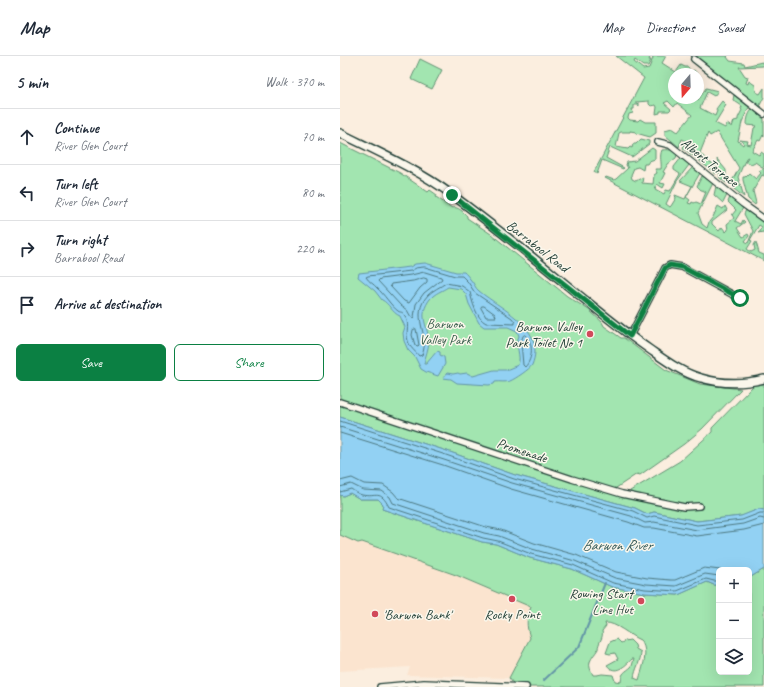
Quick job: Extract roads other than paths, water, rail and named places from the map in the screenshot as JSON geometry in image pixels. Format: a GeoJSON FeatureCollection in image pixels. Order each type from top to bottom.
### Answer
{"type":"FeatureCollection","features":[{"type":"Feature","properties":{"kind":"street"},"geometry":{"type":"LineString","coordinates":[[694,59],[764,114]]}},
{"type":"Feature","properties":{"kind":"street","name":"Barrabool Road"},"geometry":{"type":"LineString","coordinates":[[340,133],[405,165],[438,185],[630,336],[667,362],[688,373],[701,378],[716,381],[735,382],[764,379]]}},
{"type":"Feature","properties":{"kind":"street","name":"Albert Terrace"},"geometry":{"type":"LineString","coordinates":[[658,142],[670,145],[743,204],[764,219]]}},
{"type":"Feature","properties":{"kind":"street"},"geometry":{"type":"LineString","coordinates":[[630,336],[665,268],[670,265],[682,267],[740,298]]}},
{"type":"Feature","properties":{"kind":"street","name":"Promenade"},"geometry":{"type":"LineString","coordinates":[[340,402],[572,479],[622,494],[684,507],[699,506]]}},
{"type":"Feature","properties":{"kind":"street"},"geometry":{"type":"LineString","coordinates":[[380,687],[424,683],[526,687]]}},
{"type":"Feature","properties":{"kind":"water"},"geometry":{"type":"Polygon","coordinates":[[[425,263],[456,272],[464,272],[479,291],[520,321],[528,330],[533,340],[535,352],[531,367],[510,381],[495,382],[494,384],[489,385],[457,383],[451,379],[443,378],[447,373],[467,373],[473,376],[494,370],[506,370],[518,365],[519,362],[517,343],[519,336],[517,331],[508,327],[484,327],[479,323],[469,304],[466,294],[461,289],[448,287],[432,297],[424,310],[424,320],[429,340],[424,364],[426,364],[437,351],[444,357],[445,364],[438,376],[421,369],[415,357],[408,350],[404,341],[403,333],[405,327],[400,316],[397,315],[387,303],[382,300],[375,291],[358,277],[359,273],[410,267],[415,264],[425,263]]]}},
{"type":"Feature","properties":{"kind":"water","name":"Barwon River"},"geometry":{"type":"Polygon","coordinates":[[[340,417],[447,451],[515,475],[635,508],[647,514],[654,512],[697,521],[741,516],[759,509],[764,510],[764,569],[752,576],[752,567],[716,567],[716,585],[707,582],[678,595],[645,593],[612,587],[572,569],[530,558],[496,544],[482,542],[382,509],[383,504],[378,499],[360,499],[350,493],[343,496],[340,495],[340,417]]]}},
{"type":"Feature","properties":{"kind":"waterway"},"geometry":{"type":"LineString","coordinates":[[543,681],[579,647],[605,583]]}},
{"type":"Feature","properties":{"kind":"place","name":"Barwon Valley Park Toilet No 1"},"geometry":{"type":"Point","coordinates":[590,334]}},
{"type":"Feature","properties":{"kind":"place","name":"Rocky Point"},"geometry":{"type":"Point","coordinates":[512,599]}},
{"type":"Feature","properties":{"kind":"place","name":"Rowing Start Line Hut"},"geometry":{"type":"Point","coordinates":[641,601]}},
{"type":"Feature","properties":{"kind":"place","name":"'Barwon Bank'"},"geometry":{"type":"Point","coordinates":[375,614]}},
{"type":"Feature","properties":{"kind":"park label","name":"Barwon Valley Park"},"geometry":{"type":"Point","coordinates":[445,332]}}]}
